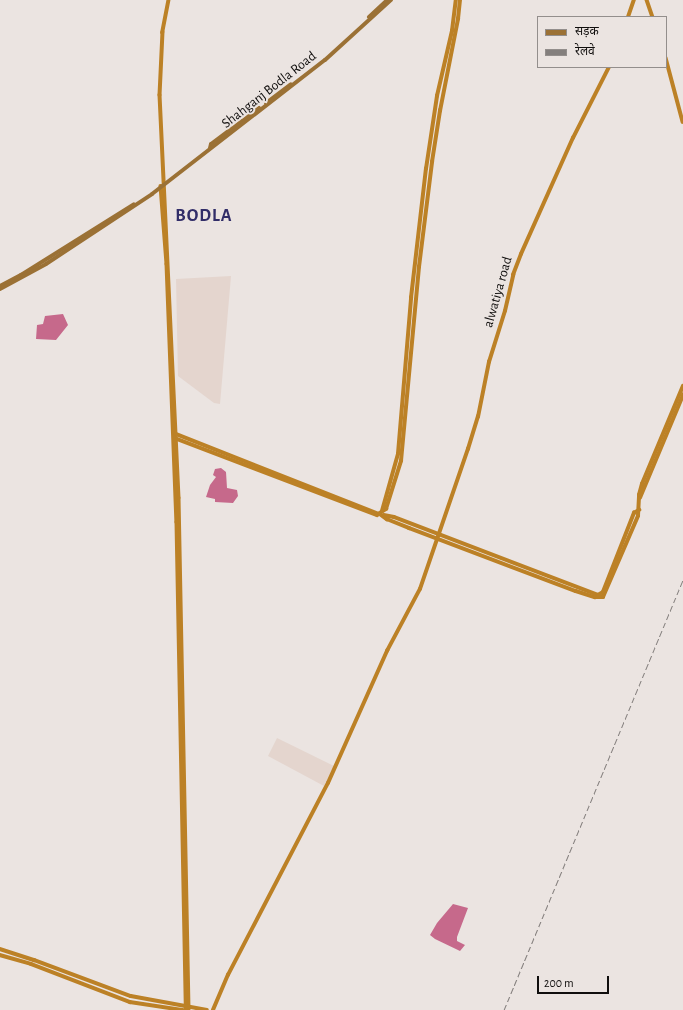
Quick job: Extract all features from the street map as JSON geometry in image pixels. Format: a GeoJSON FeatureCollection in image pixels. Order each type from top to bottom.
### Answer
{"type":"FeatureCollection","features":[{"type":"Feature","properties":{"kind":"main road"},"geometry":{"type":"LineString","coordinates":[[168,0],[163,32],[160,95],[177,522],[188,1008]]}},
{"type":"Feature","properties":{"kind":"main road"},"geometry":{"type":"LineString","coordinates":[[344,42],[387,0]]}},
{"type":"Feature","properties":{"kind":"main road"},"geometry":{"type":"LineString","coordinates":[[0,286],[123,215],[210,148],[211,144],[344,42],[391,0]]}},
{"type":"Feature","properties":{"kind":"main road"},"geometry":{"type":"LineString","coordinates":[[393,481],[398,454],[411,306],[426,169],[437,96],[452,31],[456,0]]}},
{"type":"Feature","properties":{"kind":"main road"},"geometry":{"type":"LineString","coordinates":[[382,514],[382,508],[393,481],[402,451],[419,267],[432,162],[440,111],[458,19],[460,0]]}},
{"type":"Feature","properties":{"kind":"main road"},"geometry":{"type":"LineString","coordinates":[[628,16],[634,0]]}},
{"type":"Feature","properties":{"kind":"main road"},"geometry":{"type":"LineString","coordinates":[[647,0],[653,16]]}},
{"type":"Feature","properties":{"kind":"main road"},"geometry":{"type":"LineString","coordinates":[[667,62],[683,122]]}},
{"type":"Feature","properties":{"kind":"main road","name":"alwatiya road"},"geometry":{"type":"LineString","coordinates":[[213,1010],[228,975],[271,895],[299,836],[328,783],[387,651],[415,600],[478,417],[489,362],[505,311],[513,275],[573,138],[608,68]]}},
{"type":"Feature","properties":{"kind":"main road"},"geometry":{"type":"LineString","coordinates":[[163,185],[177,439],[185,756],[185,870]]}},
{"type":"Feature","properties":{"kind":"main road"},"geometry":{"type":"LineString","coordinates":[[0,289],[46,264],[77,241]]}},
{"type":"Feature","properties":{"kind":"main road"},"geometry":{"type":"LineString","coordinates":[[176,434],[382,514],[387,519],[438,536],[576,591],[601,597],[604,596],[612,580],[638,516],[642,484],[683,386]]}},
{"type":"Feature","properties":{"kind":"main road"},"geometry":{"type":"LineString","coordinates":[[639,499],[683,395]]}},
{"type":"Feature","properties":{"kind":"main road"},"geometry":{"type":"LineString","coordinates":[[177,439],[377,515],[382,514]]}},
{"type":"Feature","properties":{"kind":"main road"},"geometry":{"type":"LineString","coordinates":[[0,949],[131,996],[188,1008],[207,1010]]}},
{"type":"Feature","properties":{"kind":"main road"},"geometry":{"type":"LineString","coordinates":[[0,955],[31,964],[130,1002],[183,1010]]}},
{"type":"Feature","properties":{"kind":"shaded area"},"geometry":{"type":"Polygon","coordinates":[[[231,276],[220,404],[214,403],[178,376],[176,279],[231,276]]]}},
{"type":"Feature","properties":{"kind":"shaded area"},"geometry":{"type":"Polygon","coordinates":[[[63,314],[68,325],[56,340],[36,339],[37,325],[43,324],[45,316],[63,314]]]}},
{"type":"Feature","properties":{"kind":"shaded area"},"geometry":{"type":"Polygon","coordinates":[[[221,468],[226,472],[227,488],[237,490],[238,496],[233,503],[215,502],[215,499],[206,497],[210,485],[216,477],[213,475],[215,469],[221,468]]]}},
{"type":"Feature","properties":{"kind":"shaded area"},"geometry":{"type":"Polygon","coordinates":[[[277,738],[334,766],[324,786],[268,756],[277,738]]]}},
{"type":"Feature","properties":{"kind":"shaded area"},"geometry":{"type":"Polygon","coordinates":[[[453,904],[468,908],[457,937],[457,941],[465,945],[460,951],[430,935],[437,923],[453,904]]]}},
{"type":"Feature","properties":{"kind":"railway"},"geometry":{"type":"LineString","coordinates":[[504,1010],[683,579]]}},
{"type":"Feature","properties":{"kind":"district","name":"BODLA"},"geometry":{"type":"Point","coordinates":[204,216]}}]}
